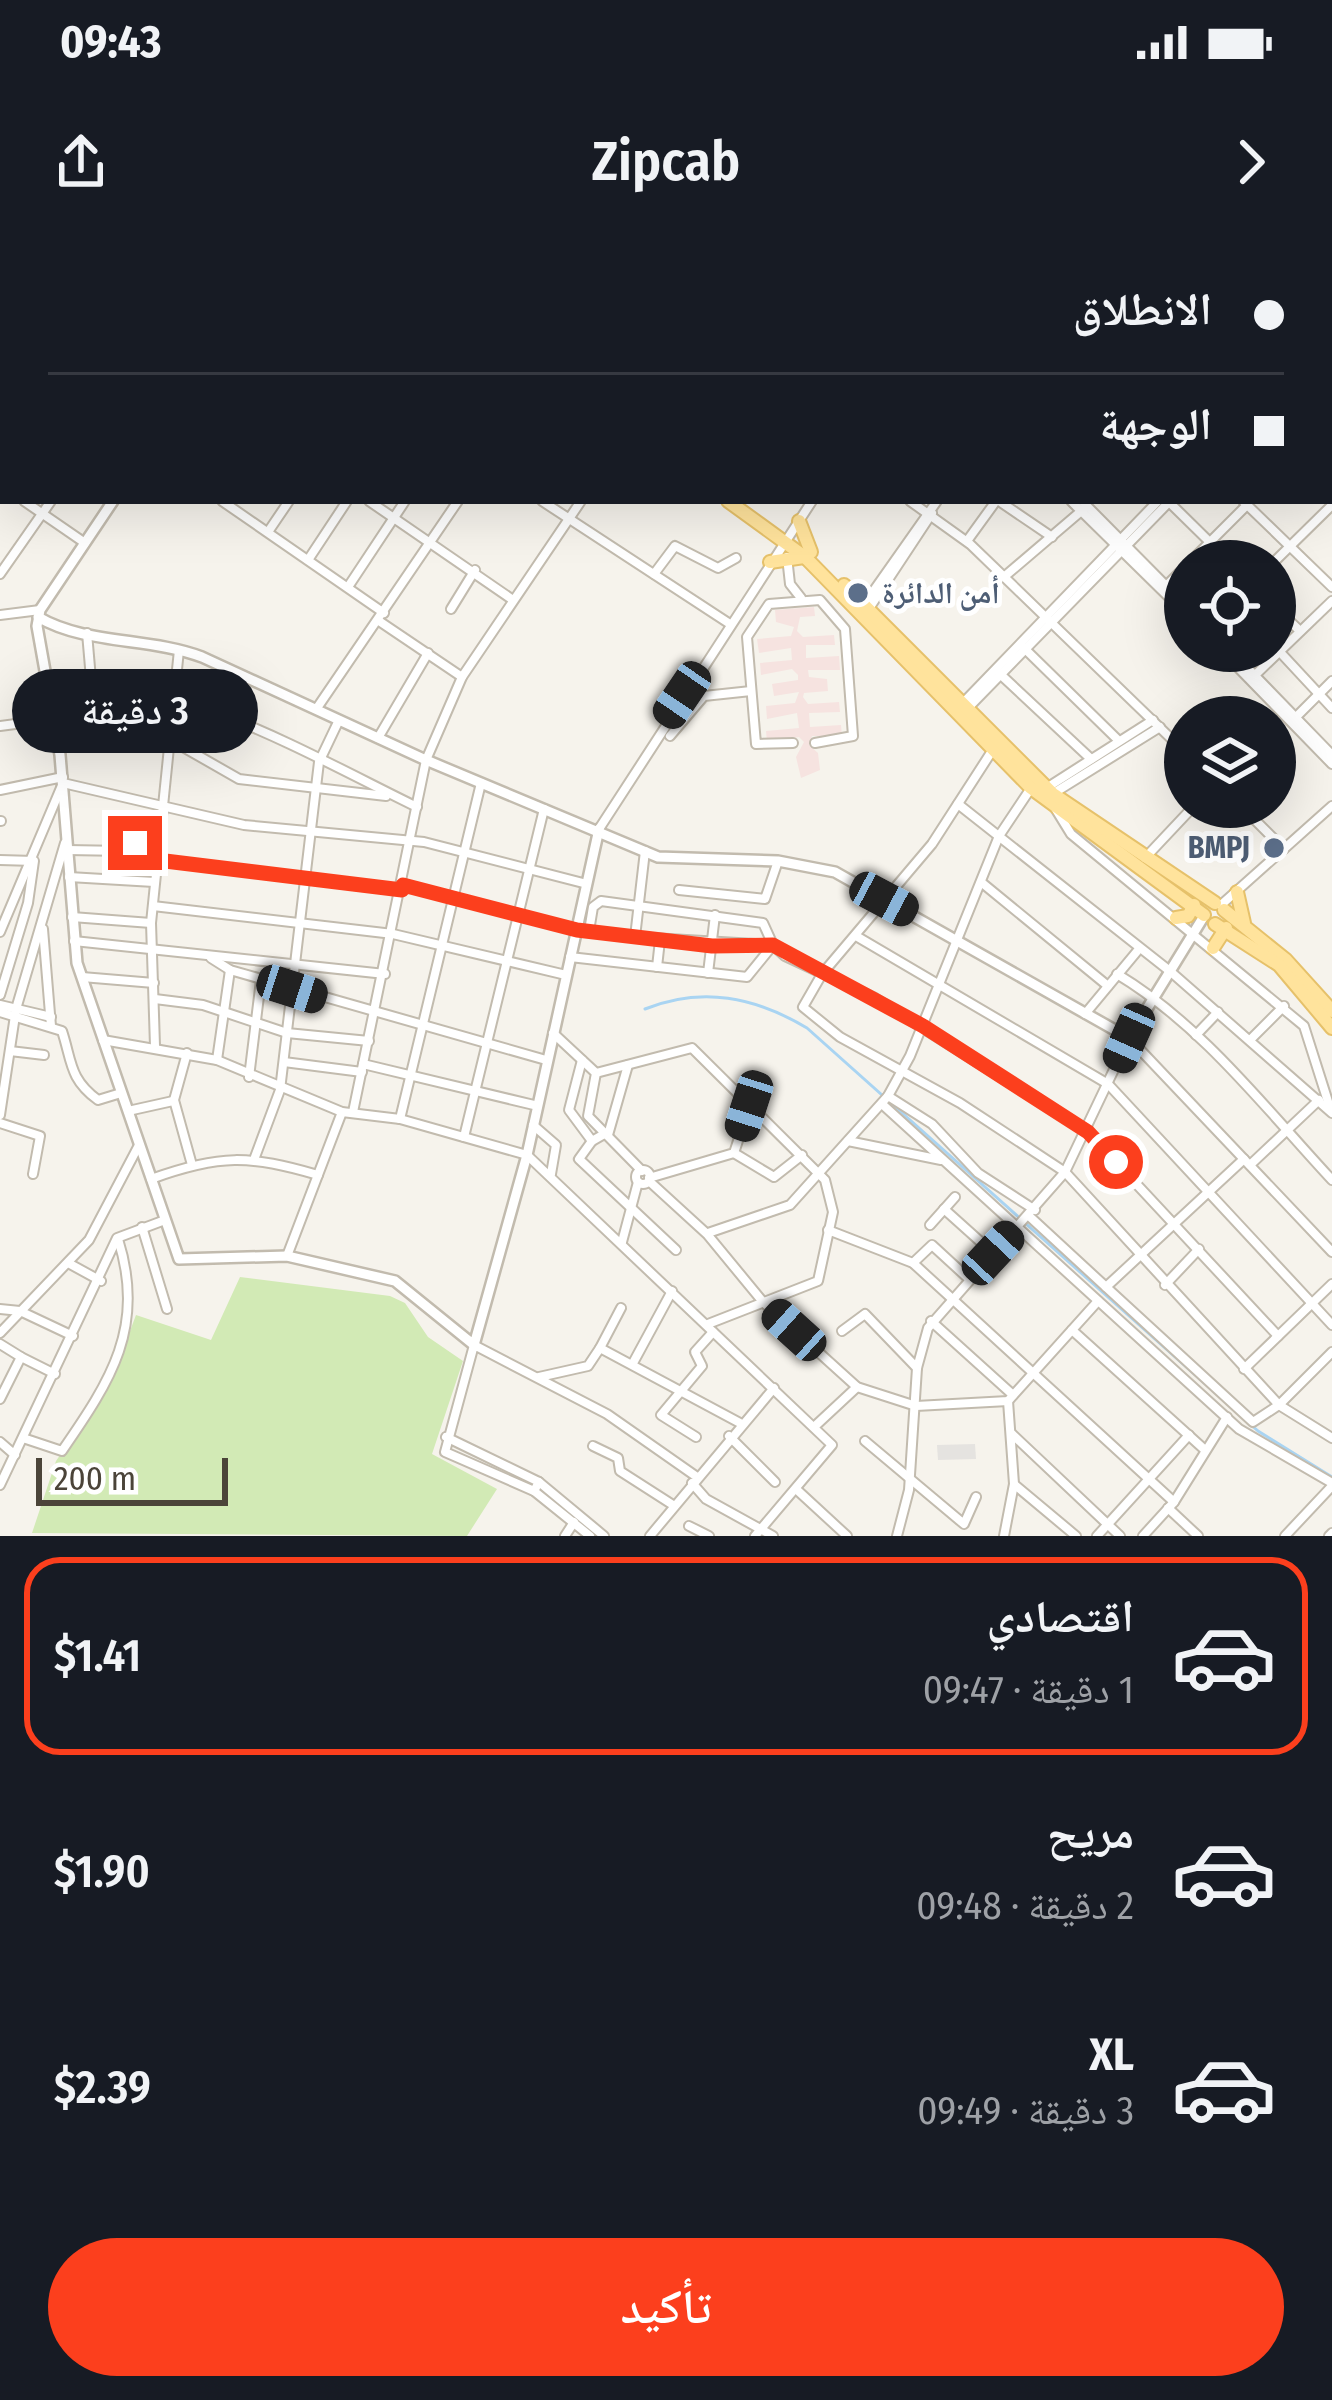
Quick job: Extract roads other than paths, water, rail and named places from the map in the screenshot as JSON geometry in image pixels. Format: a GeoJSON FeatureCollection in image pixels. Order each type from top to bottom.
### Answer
{"type":"FeatureCollection","features":[{"type":"Feature","properties":{"kind":"main road"},"geometry":{"type":"LineString","coordinates":[[733,504],[808,555],[865,608],[992,752],[1209,918],[1279,965],[1332,1028]]}},
{"type":"Feature","properties":{"kind":"main road"},"geometry":{"type":"LineString","coordinates":[[799,521],[808,555],[1046,794],[1245,924],[1298,971],[1332,1011]]}},
{"type":"Feature","properties":{"kind":"main road"},"geometry":{"type":"LineString","coordinates":[[770,562],[808,555]]}},
{"type":"Feature","properties":{"kind":"main road"},"geometry":{"type":"LineString","coordinates":[[1238,892],[1245,924]]}},
{"type":"Feature","properties":{"kind":"main road"},"geometry":{"type":"LineString","coordinates":[[1209,918],[1220,906]]}},
{"type":"Feature","properties":{"kind":"main road"},"geometry":{"type":"LineString","coordinates":[[1176,918],[1209,918]]}},
{"type":"Feature","properties":{"kind":"main road"},"geometry":{"type":"LineString","coordinates":[[1209,918],[1213,948]]}},
{"type":"Feature","properties":{"kind":"street"},"geometry":{"type":"LineString","coordinates":[[28,504],[85,543]]}},
{"type":"Feature","properties":{"kind":"street"},"geometry":{"type":"LineString","coordinates":[[0,574],[49,504]]}},
{"type":"Feature","properties":{"kind":"street"},"geometry":{"type":"LineString","coordinates":[[111,504],[39,614],[63,780],[73,941],[165,1220],[183,1258],[287,1256],[395,1281],[474,1345],[568,1391],[694,1480],[706,1499],[773,1536]]}},
{"type":"Feature","properties":{"kind":"street"},"geometry":{"type":"LineString","coordinates":[[230,504],[348,587],[462,677]]}},
{"type":"Feature","properties":{"kind":"street"},"geometry":{"type":"LineString","coordinates":[[268,532],[287,504]]}},
{"type":"Feature","properties":{"kind":"street"},"geometry":{"type":"LineString","coordinates":[[308,560],[344,504]]}},
{"type":"Feature","properties":{"kind":"street"},"geometry":{"type":"LineString","coordinates":[[373,504],[476,570],[513,600]]}},
{"type":"Feature","properties":{"kind":"street"},"geometry":{"type":"LineString","coordinates":[[348,587],[403,504]]}},
{"type":"Feature","properties":{"kind":"street"},"geometry":{"type":"LineString","coordinates":[[317,708],[456,504]]}},
{"type":"Feature","properties":{"kind":"street"},"geometry":{"type":"LineString","coordinates":[[546,504],[730,624]]}},
{"type":"Feature","properties":{"kind":"street"},"geometry":{"type":"LineString","coordinates":[[353,1112],[386,974],[426,760],[462,677],[579,504]]}},
{"type":"Feature","properties":{"kind":"street"},"geometry":{"type":"LineString","coordinates":[[583,930],[599,830],[810,504]]}},
{"type":"Feature","properties":{"kind":"street"},"geometry":{"type":"LineString","coordinates":[[967,542],[996,504]]}},
{"type":"Feature","properties":{"kind":"street"},"geometry":{"type":"LineString","coordinates":[[1002,504],[1052,537]]}},
{"type":"Feature","properties":{"kind":"street"},"geometry":{"type":"LineString","coordinates":[[960,711],[1155,504]]}},
{"type":"Feature","properties":{"kind":"street"},"geometry":{"type":"LineString","coordinates":[[1121,543],[1167,504]]}},
{"type":"Feature","properties":{"kind":"street"},"geometry":{"type":"LineString","coordinates":[[1171,504],[1208,540]]}},
{"type":"Feature","properties":{"kind":"street"},"geometry":{"type":"LineString","coordinates":[[1212,540],[1244,504]]}},
{"type":"Feature","properties":{"kind":"street"},"geometry":{"type":"LineString","coordinates":[[1246,504],[1283,540]]}},
{"type":"Feature","properties":{"kind":"street"},"geometry":{"type":"LineString","coordinates":[[1296,541],[1332,505]]}},
{"type":"Feature","properties":{"kind":"street"},"geometry":{"type":"LineString","coordinates":[[1005,576],[1084,506],[1164,586]]}},
{"type":"Feature","properties":{"kind":"street"},"geometry":{"type":"LineString","coordinates":[[865,608],[932,510],[1164,731]]}},
{"type":"Feature","properties":{"kind":"street"},"geometry":{"type":"LineString","coordinates":[[654,574],[675,546],[718,568],[736,558]]}},
{"type":"Feature","properties":{"kind":"street"},"geometry":{"type":"LineString","coordinates":[[1296,553],[1332,587]]}},
{"type":"Feature","properties":{"kind":"street"},"geometry":{"type":"LineString","coordinates":[[787,556],[790,584],[800,598]]}},
{"type":"Feature","properties":{"kind":"street"},"geometry":{"type":"LineString","coordinates":[[451,609],[476,570]]}},
{"type":"Feature","properties":{"kind":"street"},"geometry":{"type":"LineString","coordinates":[[782,601],[790,584]]}},
{"type":"Feature","properties":{"kind":"street"},"geometry":{"type":"LineString","coordinates":[[793,743],[756,744],[748,631],[770,604],[800,598],[820,600],[845,628],[853,738],[815,743]]}},
{"type":"Feature","properties":{"kind":"street"},"geometry":{"type":"LineString","coordinates":[[1296,635],[1331,604]]}},
{"type":"Feature","properties":{"kind":"street"},"geometry":{"type":"LineString","coordinates":[[0,615],[39,614],[86,633],[179,648],[426,760],[645,851],[700,862],[778,861],[835,872],[1129,1038],[1332,1252]]}},
{"type":"Feature","properties":{"kind":"street"},"geometry":{"type":"LineString","coordinates":[[960,711],[1000,674],[1049,617]]}},
{"type":"Feature","properties":{"kind":"street"},"geometry":{"type":"LineString","coordinates":[[1296,627],[1300,631]]}},
{"type":"Feature","properties":{"kind":"street"},"geometry":{"type":"LineString","coordinates":[[86,633],[100,737]]}},
{"type":"Feature","properties":{"kind":"street"},"geometry":{"type":"LineString","coordinates":[[155,1046],[151,923],[179,648]]}},
{"type":"Feature","properties":{"kind":"street"},"geometry":{"type":"LineString","coordinates":[[1024,648],[1119,741]]}},
{"type":"Feature","properties":{"kind":"street"},"geometry":{"type":"LineString","coordinates":[[378,738],[428,653]]}},
{"type":"Feature","properties":{"kind":"street"},"geometry":{"type":"LineString","coordinates":[[1296,669],[1332,708]]}},
{"type":"Feature","properties":{"kind":"street"},"geometry":{"type":"LineString","coordinates":[[1246,672],[1332,759]]}},
{"type":"Feature","properties":{"kind":"street"},"geometry":{"type":"LineString","coordinates":[[1252,678],[1258,672]]}},
{"type":"Feature","properties":{"kind":"street"},"geometry":{"type":"LineString","coordinates":[[1000,674],[1091,759]]}},
{"type":"Feature","properties":{"kind":"street"},"geometry":{"type":"LineString","coordinates":[[1252,678],[1272,696]]}},
{"type":"Feature","properties":{"kind":"street"},"geometry":{"type":"LineString","coordinates":[[47,681],[91,679],[174,694],[418,807]]}},
{"type":"Feature","properties":{"kind":"street"},"geometry":{"type":"LineString","coordinates":[[1332,681],[1296,717],[1332,759]]}},
{"type":"Feature","properties":{"kind":"street"},"geometry":{"type":"LineString","coordinates":[[670,736],[704,696],[751,692]]}},
{"type":"Feature","properties":{"kind":"street"},"geometry":{"type":"LineString","coordinates":[[0,726],[52,719]]}},
{"type":"Feature","properties":{"kind":"street"},"geometry":{"type":"LineString","coordinates":[[255,1157],[280,1090],[319,762],[339,721]]}},
{"type":"Feature","properties":{"kind":"street"},"geometry":{"type":"LineString","coordinates":[[707,1234],[784,1209],[885,1100],[923,1026],[999,836],[1091,759],[1156,723]]}},
{"type":"Feature","properties":{"kind":"street"},"geometry":{"type":"LineString","coordinates":[[1046,794],[1156,723]]}},
{"type":"Feature","properties":{"kind":"street"},"geometry":{"type":"LineString","coordinates":[[57,737],[169,739],[233,777],[397,797]]}},
{"type":"Feature","properties":{"kind":"street"},"geometry":{"type":"LineString","coordinates":[[992,752],[958,804],[802,1002],[808,1013],[1065,1172],[1279,1405],[1332,1438]]}},
{"type":"Feature","properties":{"kind":"street"},"geometry":{"type":"LineString","coordinates":[[0,790],[63,780],[244,825],[465,851],[587,884]]}},
{"type":"Feature","properties":{"kind":"street"},"geometry":{"type":"LineString","coordinates":[[0,932],[6,911],[34,861],[63,780]]}},
{"type":"Feature","properties":{"kind":"street"},"geometry":{"type":"LineString","coordinates":[[400,1119],[481,783]]}},
{"type":"Feature","properties":{"kind":"street"},"geometry":{"type":"LineString","coordinates":[[1046,794],[1071,834],[1283,1006],[1310,1035],[1332,1113]]}},
{"type":"Feature","properties":{"kind":"street"},"geometry":{"type":"LineString","coordinates":[[958,804],[1171,972],[1332,1113]]}},
{"type":"Feature","properties":{"kind":"street"},"geometry":{"type":"LineString","coordinates":[[1220,906],[1332,806]]}},
{"type":"Feature","properties":{"kind":"street"},"geometry":{"type":"LineString","coordinates":[[464,1137],[544,809]]}},
{"type":"Feature","properties":{"kind":"street"},"geometry":{"type":"LineString","coordinates":[[1145,858],[1173,828]]}},
{"type":"Feature","properties":{"kind":"street"},"geometry":{"type":"LineString","coordinates":[[1263,828],[1284,849]]}},
{"type":"Feature","properties":{"kind":"street"},"geometry":{"type":"LineString","coordinates":[[66,845],[158,847]]}},
{"type":"Feature","properties":{"kind":"street"},"geometry":{"type":"LineString","coordinates":[[33,1174],[40,1136],[0,1119],[15,1013],[66,845]]}},
{"type":"Feature","properties":{"kind":"street"},"geometry":{"type":"LineString","coordinates":[[635,937],[645,851]]}},
{"type":"Feature","properties":{"kind":"street"},"geometry":{"type":"LineString","coordinates":[[0,860],[34,861]]}},
{"type":"Feature","properties":{"kind":"street"},"geometry":{"type":"LineString","coordinates":[[157,860],[304,880],[403,887],[583,930],[712,946],[773,945],[923,1026],[1088,1132],[1278,1336]]}},
{"type":"Feature","properties":{"kind":"street"},"geometry":{"type":"LineString","coordinates":[[0,995],[28,903],[34,861]]}},
{"type":"Feature","properties":{"kind":"street"},"geometry":{"type":"LineString","coordinates":[[679,890],[765,898],[778,861]]}},
{"type":"Feature","properties":{"kind":"street"},"geometry":{"type":"LineString","coordinates":[[69,877],[154,882]]}},
{"type":"Feature","properties":{"kind":"street"},"geometry":{"type":"LineString","coordinates":[[981,882],[1108,986]]}},
{"type":"Feature","properties":{"kind":"street"},"geometry":{"type":"LineString","coordinates":[[590,1536],[536,1487],[447,1454],[446,1437],[527,1155],[534,1105],[570,957],[598,902],[763,923],[773,945]]}},
{"type":"Feature","properties":{"kind":"street"},"geometry":{"type":"LineString","coordinates":[[153,906],[393,934],[566,974]]}},
{"type":"Feature","properties":{"kind":"street"},"geometry":{"type":"LineString","coordinates":[[708,974],[715,915]]}},
{"type":"Feature","properties":{"kind":"street"},"geometry":{"type":"LineString","coordinates":[[70,917],[151,923]]}},
{"type":"Feature","properties":{"kind":"street"},"geometry":{"type":"LineString","coordinates":[[897,1536],[910,1481],[917,1368],[932,1322],[1065,1172],[1129,1038],[1209,918]]}},
{"type":"Feature","properties":{"kind":"street"},"geometry":{"type":"LineString","coordinates":[[42,922],[51,1022]]}},
{"type":"Feature","properties":{"kind":"street"},"geometry":{"type":"LineString","coordinates":[[856,936],[1108,1084],[1332,1325]]}},
{"type":"Feature","properties":{"kind":"street"},"geometry":{"type":"LineString","coordinates":[[657,968],[660,940]]}},
{"type":"Feature","properties":{"kind":"street"},"geometry":{"type":"LineString","coordinates":[[73,941],[386,974]]}},
{"type":"Feature","properties":{"kind":"street"},"geometry":{"type":"LineString","coordinates":[[570,957],[751,976],[773,945]]}},
{"type":"Feature","properties":{"kind":"street"},"geometry":{"type":"LineString","coordinates":[[1085,1014],[1139,949]]}},
{"type":"Feature","properties":{"kind":"street"},"geometry":{"type":"LineString","coordinates":[[211,958],[230,970],[374,1016],[546,1060]]}},
{"type":"Feature","properties":{"kind":"street"},"geometry":{"type":"LineString","coordinates":[[217,1060],[230,970]]}},
{"type":"Feature","properties":{"kind":"street"},"geometry":{"type":"LineString","coordinates":[[1117,974],[1155,997],[1196,1035],[1332,1180]]}},
{"type":"Feature","properties":{"kind":"street"},"geometry":{"type":"LineString","coordinates":[[82,977],[154,983]]}},
{"type":"Feature","properties":{"kind":"street"},"geometry":{"type":"LineString","coordinates":[[249,1077],[261,980]]}},
{"type":"Feature","properties":{"kind":"street"},"geometry":{"type":"LineString","coordinates":[[155,999],[224,1010],[287,1033],[369,1041]]}},
{"type":"Feature","properties":{"kind":"street"},"geometry":{"type":"LineString","coordinates":[[1251,1040],[1283,1006]]}},
{"type":"Feature","properties":{"kind":"street"},"geometry":{"type":"LineString","coordinates":[[0,1008],[51,1022],[64,1033],[67,1064],[80,1086],[98,1100],[121,1093]]}},
{"type":"Feature","properties":{"kind":"street"},"geometry":{"type":"LineString","coordinates":[[1196,1035],[1218,1012]]}},
{"type":"Feature","properties":{"kind":"street"},"geometry":{"type":"LineString","coordinates":[[554,1033],[596,1072]]}},
{"type":"Feature","properties":{"kind":"street"},"geometry":{"type":"LineString","coordinates":[[103,1040],[217,1060],[342,1112],[400,1119],[527,1155],[832,1448],[755,1536]]}},
{"type":"Feature","properties":{"kind":"street"},"geometry":{"type":"LineString","coordinates":[[596,1072],[692,1048],[819,1171],[832,1206],[818,1281],[710,1328],[695,1352],[702,1366],[679,1388],[661,1417],[696,1437]]}},
{"type":"Feature","properties":{"kind":"street"},"geometry":{"type":"LineString","coordinates":[[10,1051],[44,1055]]}},
{"type":"Feature","properties":{"kind":"street"},"geometry":{"type":"LineString","coordinates":[[187,1053],[174,1100],[192,1165]]}},
{"type":"Feature","properties":{"kind":"street"},"geometry":{"type":"LineString","coordinates":[[583,1059],[569,1110],[592,1141]]}},
{"type":"Feature","properties":{"kind":"street"},"geometry":{"type":"LineString","coordinates":[[284,1062],[410,1075],[534,1105]]}},
{"type":"Feature","properties":{"kind":"street"},"geometry":{"type":"LineString","coordinates":[[628,1064],[607,1134],[592,1141],[579,1159],[676,1250]]}},
{"type":"Feature","properties":{"kind":"street"},"geometry":{"type":"LineString","coordinates":[[596,1072],[586,1113],[644,1178],[707,1234],[763,1302],[857,1387],[916,1406],[1010,1398],[1098,1301]]}},
{"type":"Feature","properties":{"kind":"street"},"geometry":{"type":"LineString","coordinates":[[128,1111],[174,1100]]}},
{"type":"Feature","properties":{"kind":"street"},"geometry":{"type":"LineString","coordinates":[[885,1100],[942,1161],[1227,1417],[1332,1485],[1285,1536]]}},
{"type":"Feature","properties":{"kind":"street"},"geometry":{"type":"LineString","coordinates":[[885,1100],[932,1124],[1251,1421],[1279,1405],[1332,1352]]}},
{"type":"Feature","properties":{"kind":"street"},"geometry":{"type":"LineString","coordinates":[[1106,1287],[1208,1191],[1319,1100]]}},
{"type":"Feature","properties":{"kind":"street"},"geometry":{"type":"LineString","coordinates":[[734,1153],[749,1106]]}},
{"type":"Feature","properties":{"kind":"street"},"geometry":{"type":"LineString","coordinates":[[287,1256],[342,1112]]}},
{"type":"Feature","properties":{"kind":"street"},"geometry":{"type":"LineString","coordinates":[[532,1124],[556,1144],[551,1174]]}},
{"type":"Feature","properties":{"kind":"street"},"geometry":{"type":"LineString","coordinates":[[848,1141],[942,1161]]}},
{"type":"Feature","properties":{"kind":"street"},"geometry":{"type":"LineString","coordinates":[[0,1333],[70,1264],[107,1213],[139,1144]]}},
{"type":"Feature","properties":{"kind":"street"},"geometry":{"type":"LineString","coordinates":[[622,1242],[628,1209],[644,1178],[734,1153],[774,1177],[802,1155]]}},
{"type":"Feature","properties":{"kind":"street"},"geometry":{"type":"LineString","coordinates":[[152,1180],[192,1165],[255,1157],[318,1175]]}},
{"type":"Feature","properties":{"kind":"street"},"geometry":{"type":"LineString","coordinates":[[930,1225],[955,1196]]}},
{"type":"Feature","properties":{"kind":"street"},"geometry":{"type":"LineString","coordinates":[[944,1209],[993,1253]]}},
{"type":"Feature","properties":{"kind":"street"},"geometry":{"type":"LineString","coordinates":[[0,1485],[101,1281],[117,1238],[165,1220]]}},
{"type":"Feature","properties":{"kind":"street"},"geometry":{"type":"LineString","coordinates":[[142,1227],[167,1309]]}},
{"type":"Feature","properties":{"kind":"street"},"geometry":{"type":"LineString","coordinates":[[828,1230],[913,1263],[1147,1480],[1198,1536]]}},
{"type":"Feature","properties":{"kind":"street"},"geometry":{"type":"LineString","coordinates":[[23,1438],[62,1450],[112,1374],[130,1287],[117,1238]]}},
{"type":"Feature","properties":{"kind":"street"},"geometry":{"type":"LineString","coordinates":[[913,1263],[932,1245],[969,1279]]}},
{"type":"Feature","properties":{"kind":"street"},"geometry":{"type":"LineString","coordinates":[[1165,1285],[1198,1249]]}},
{"type":"Feature","properties":{"kind":"street"},"geometry":{"type":"LineString","coordinates":[[70,1264],[101,1281]]}},
{"type":"Feature","properties":{"kind":"street"},"geometry":{"type":"LineString","coordinates":[[1244,1369],[1332,1285]]}},
{"type":"Feature","properties":{"kind":"street"},"geometry":{"type":"LineString","coordinates":[[633,1363],[672,1291]]}},
{"type":"Feature","properties":{"kind":"street"},"geometry":{"type":"LineString","coordinates":[[539,1377],[590,1365],[621,1308]]}},
{"type":"Feature","properties":{"kind":"street"},"geometry":{"type":"LineString","coordinates":[[0,1309],[20,1311],[73,1336]]}},
{"type":"Feature","properties":{"kind":"street"},"geometry":{"type":"LineString","coordinates":[[842,1330],[865,1314],[917,1368]]}},
{"type":"Feature","properties":{"kind":"street"},"geometry":{"type":"LineString","coordinates":[[932,1322],[1010,1398],[1014,1484],[1004,1536]]}},
{"type":"Feature","properties":{"kind":"street"},"geometry":{"type":"LineString","coordinates":[[1072,1330],[1205,1450]]}},
{"type":"Feature","properties":{"kind":"street"},"geometry":{"type":"LineString","coordinates":[[0,1344],[55,1374]]}},
{"type":"Feature","properties":{"kind":"street"},"geometry":{"type":"LineString","coordinates":[[600,1348],[740,1424]]}},
{"type":"Feature","properties":{"kind":"street"},"geometry":{"type":"LineString","coordinates":[[0,1399],[21,1357]]}},
{"type":"Feature","properties":{"kind":"street"},"geometry":{"type":"LineString","coordinates":[[563,1372],[568,1391]]}},
{"type":"Feature","properties":{"kind":"street"},"geometry":{"type":"LineString","coordinates":[[814,1427],[857,1387]]}},
{"type":"Feature","properties":{"kind":"street"},"geometry":{"type":"LineString","coordinates":[[650,1536],[729,1436],[774,1388]]}},
{"type":"Feature","properties":{"kind":"street"},"geometry":{"type":"LineString","coordinates":[[1143,1536],[1171,1505],[1227,1417]]}},
{"type":"Feature","properties":{"kind":"street"},"geometry":{"type":"LineString","coordinates":[[1012,1434],[1120,1536]]}},
{"type":"Feature","properties":{"kind":"street"},"geometry":{"type":"LineString","coordinates":[[1096,1536],[1189,1435]]}},
{"type":"Feature","properties":{"kind":"street"},"geometry":{"type":"LineString","coordinates":[[729,1436],[776,1482]]}},
{"type":"Feature","properties":{"kind":"street"},"geometry":{"type":"LineString","coordinates":[[446,1437],[536,1487],[604,1536]]}},
{"type":"Feature","properties":{"kind":"street"},"geometry":{"type":"LineString","coordinates":[[865,1441],[966,1525],[976,1497]]}},
{"type":"Feature","properties":{"kind":"street"},"geometry":{"type":"LineString","coordinates":[[0,1442],[15,1455]]}},
{"type":"Feature","properties":{"kind":"street"},"geometry":{"type":"LineString","coordinates":[[593,1446],[618,1458],[620,1471],[673,1504]]}},
{"type":"Feature","properties":{"kind":"street"},"geometry":{"type":"LineString","coordinates":[[1014,1484],[1076,1536]]}},
{"type":"Feature","properties":{"kind":"street"},"geometry":{"type":"LineString","coordinates":[[796,1490],[848,1536]]}},
{"type":"Feature","properties":{"kind":"street"},"geometry":{"type":"LineString","coordinates":[[565,1536],[574,1522]]}},
{"type":"Feature","properties":{"kind":"street"},"geometry":{"type":"LineString","coordinates":[[689,1526],[709,1536]]}},
{"type":"Feature","properties":{"kind":"waterway"},"geometry":{"type":"LineString","coordinates":[[645,1009],[687,998],[728,998],[768,1009],[807,1028],[1258,1431],[1332,1477]]}},
{"type":"Feature","properties":{"kind":"place","name":"أمن الدائرة"},"geometry":{"type":"Point","coordinates":[858,593]}},
{"type":"Feature","properties":{"kind":"place","name":"BMPJ"},"geometry":{"type":"Point","coordinates":[1274,848]}}]}
